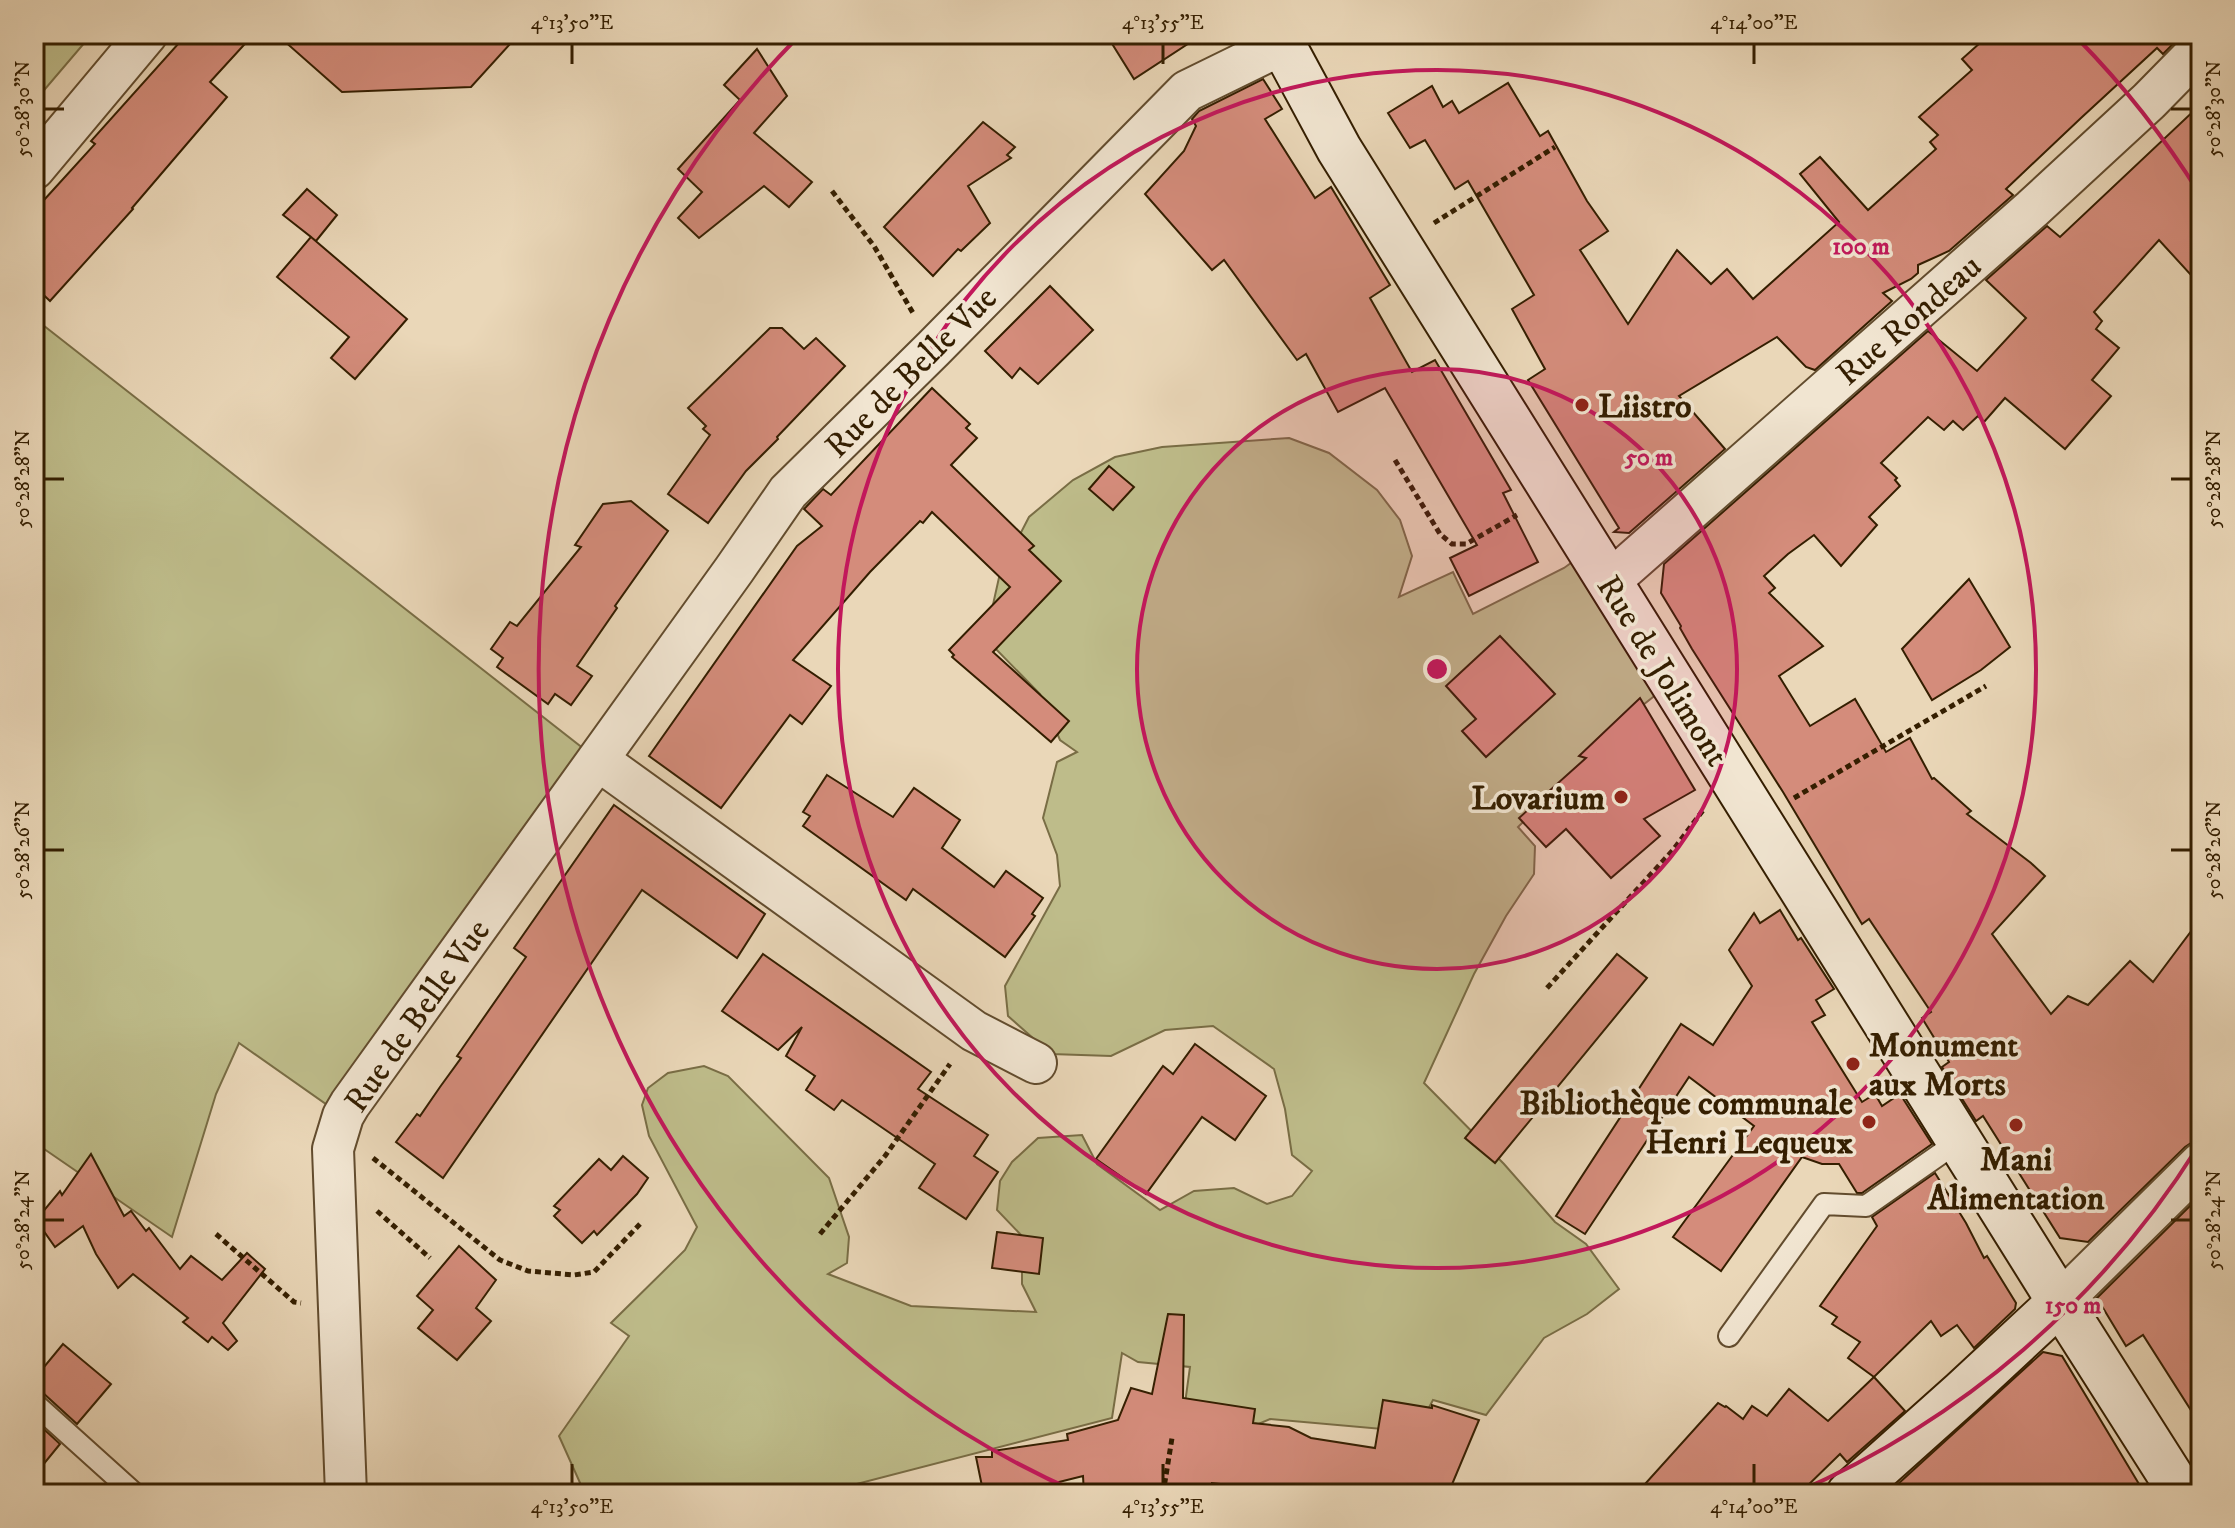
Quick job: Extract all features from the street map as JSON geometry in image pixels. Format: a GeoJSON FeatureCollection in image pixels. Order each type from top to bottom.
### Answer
{"type":"FeatureCollection","features":[{"type":"Feature","properties":{"kind":"street"},"geometry":{"type":"LineString","coordinates":[[34,169],[147,34]]}},
{"type":"Feature","properties":{"kind":"street","name":"Rue de Jolimont"},"geometry":{"type":"LineString","coordinates":[[1280,39],[1339,149],[2182,1494]]}},
{"type":"Feature","properties":{"kind":"street","name":"Rue de Belle Vue"},"geometry":{"type":"LineString","coordinates":[[346,1494],[333,1149],[350,1104],[788,492],[1187,91],[1280,39]]}},
{"type":"Feature","properties":{"kind":"street","name":"Rue Rondeau"},"geometry":{"type":"LineString","coordinates":[[1609,582],[2032,209],[2149,101],[2201,48]]}},
{"type":"Feature","properties":{"kind":"street"},"geometry":{"type":"LineString","coordinates":[[598,760],[974,1031],[1036,1063]]}},
{"type":"Feature","properties":{"kind":"street"},"geometry":{"type":"LineString","coordinates":[[1849,1494],[2060,1302],[2201,1163]]}},
{"type":"Feature","properties":{"kind":"lane"},"geometry":{"type":"LineString","coordinates":[[1729,1336],[1824,1204],[1866,1206],[1959,1141]]}},
{"type":"Feature","properties":{"kind":"lane"},"geometry":{"type":"LineString","coordinates":[[34,1403],[135,1494]]}},
{"type":"Feature","properties":{"kind":"path"},"geometry":{"type":"LineString","coordinates":[[1399,245],[1555,147]]}},
{"type":"Feature","properties":{"kind":"path"},"geometry":{"type":"LineString","coordinates":[[832,191],[874,246],[934,348]]}},
{"type":"Feature","properties":{"kind":"path"},"geometry":{"type":"LineString","coordinates":[[1395,460],[1440,534],[1452,544],[1466,544],[1554,494]]}},
{"type":"Feature","properties":{"kind":"path"},"geometry":{"type":"LineString","coordinates":[[1547,988],[1673,850],[1704,809],[1748,802],[1986,686]]}},
{"type":"Feature","properties":{"kind":"path"},"geometry":{"type":"LineString","coordinates":[[820,1234],[885,1156],[974,1031]]}},
{"type":"Feature","properties":{"kind":"path"},"geometry":{"type":"LineString","coordinates":[[338,1130],[500,1260],[528,1271],[574,1275],[594,1272],[640,1224]]}},
{"type":"Feature","properties":{"kind":"path"},"geometry":{"type":"LineString","coordinates":[[334,1172],[430,1258]]}},
{"type":"Feature","properties":{"kind":"path"},"geometry":{"type":"LineString","coordinates":[[216,1234],[294,1302],[339,1308]]}},
{"type":"Feature","properties":{"kind":"path"},"geometry":{"type":"LineString","coordinates":[[1163,1494],[1172,1438]]}},
{"type":"Feature","properties":{"kind":"shaded area"},"geometry":{"type":"Polygon","coordinates":[[[34,34],[92,34],[34,102],[34,34]]]}},
{"type":"Feature","properties":{"kind":"shaded area"},"geometry":{"type":"Polygon","coordinates":[[[34,318],[598,760],[343,1116],[239,1043],[216,1094],[172,1237],[34,1142],[34,318]]]}},
{"type":"Feature","properties":{"kind":"shaded area"},"geometry":{"type":"Polygon","coordinates":[[[1289,438],[1329,453],[1377,490],[1400,520],[1412,556],[1399,597],[1453,572],[1473,614],[1564,568],[1589,550],[1672,682],[1643,705],[1518,827],[1535,846],[1534,874],[1506,916],[1474,974],[1424,1083],[1504,1164],[1555,1222],[1586,1244],[1619,1289],[1587,1314],[1544,1338],[1486,1415],[1433,1400],[1416,1432],[1270,1419],[1249,1428],[1228,1482],[1199,1488],[1176,1469],[1190,1367],[1138,1362],[1122,1353],[1112,1418],[818,1494],[585,1494],[559,1436],[629,1336],[611,1323],[685,1250],[697,1227],[649,1136],[642,1105],[648,1088],[668,1073],[704,1066],[728,1076],[829,1178],[849,1237],[847,1263],[828,1274],[911,1306],[1036,1312],[1022,1284],[1022,1236],[997,1210],[1000,1181],[1012,1162],[1038,1138],[1082,1135],[1097,1164],[1160,1210],[1194,1191],[1234,1188],[1267,1204],[1292,1196],[1312,1171],[1292,1155],[1285,1109],[1274,1069],[1213,1026],[1165,1030],[1111,1056],[1051,1054],[1008,1016],[1005,986],[1060,886],[1057,855],[1043,818],[1057,762],[1077,752],[1060,740],[1040,694],[990,643],[990,618],[1000,573],[1029,517],[1073,480],[1115,457],[1162,447],[1289,438]]]}},
{"type":"Feature","properties":{"kind":"building"},"geometry":{"type":"Polygon","coordinates":[[[187,34],[254,34],[210,82],[227,97],[50,301],[34,286],[34,211],[95,144],[91,141],[187,34]]]}},
{"type":"Feature","properties":{"kind":"building"},"geometry":{"type":"Polygon","coordinates":[[[422,34],[519,34],[471,87],[342,92],[283,40],[422,34]]]}},
{"type":"Feature","properties":{"kind":"building"},"geometry":{"type":"Polygon","coordinates":[[[1106,34],[1203,34],[1134,79],[1106,34]]]}},
{"type":"Feature","properties":{"kind":"building"},"geometry":{"type":"Polygon","coordinates":[[[1990,34],[2183,34],[2163,54],[2157,48],[2081,118],[2006,189],[2013,195],[1949,251],[1918,265],[1918,273],[1911,279],[1883,293],[1892,301],[1815,370],[1806,367],[1777,337],[1679,396],[1725,449],[1629,533],[1614,532],[1619,528],[1528,380],[1545,369],[1512,309],[1534,295],[1468,181],[1455,189],[1425,140],[1410,148],[1388,113],[1432,86],[1443,107],[1452,101],[1459,113],[1508,83],[1540,136],[1548,131],[1587,201],[1608,231],[1580,250],[1628,324],[1677,250],[1711,284],[1727,269],[1753,299],[1839,222],[1800,174],[1820,157],[1868,210],[1936,149],[1930,142],[1938,135],[1919,117],[1972,70],[1962,59],[1990,34]]]}},
{"type":"Feature","properties":{"kind":"building"},"geometry":{"type":"Polygon","coordinates":[[[757,49],[787,96],[754,133],[812,182],[789,207],[764,186],[699,238],[678,218],[702,192],[678,169],[740,100],[724,85],[757,49]]]}},
{"type":"Feature","properties":{"kind":"building"},"geometry":{"type":"Polygon","coordinates":[[[1263,79],[1282,109],[1265,119],[1315,198],[1331,187],[1390,285],[1370,298],[1412,372],[1435,360],[1511,490],[1503,493],[1538,562],[1469,596],[1450,558],[1477,545],[1385,388],[1338,412],[1306,354],[1297,360],[1224,260],[1212,270],[1145,194],[1184,151],[1196,126],[1192,119],[1199,111],[1263,79]]]}},
{"type":"Feature","properties":{"kind":"building"},"geometry":{"type":"Polygon","coordinates":[[[2201,104],[2201,286],[2159,240],[2094,312],[2102,321],[2096,329],[2119,348],[2092,380],[2111,396],[2065,449],[2005,398],[1984,422],[1978,416],[1963,430],[1953,421],[1944,430],[1928,417],[1881,463],[1897,478],[1895,480],[1900,486],[1869,517],[1877,525],[1841,566],[1814,535],[1764,576],[1775,588],[1769,593],[1823,646],[1779,676],[1810,726],[1855,699],[1886,752],[1910,738],[1932,779],[1971,811],[1967,814],[2045,876],[1992,934],[2051,1014],[2068,996],[2088,1005],[2130,961],[2153,982],[2201,918],[2201,1141],[2194,1141],[2185,1147],[2088,1242],[2060,1238],[1983,1116],[1976,1121],[1942,1067],[1949,1062],[1922,1018],[1931,1012],[1869,919],[1862,924],[1692,649],[1661,593],[1664,564],[1928,331],[1977,371],[2026,318],[1986,280],[2047,226],[2060,237],[2201,104]]]}},
{"type":"Feature","properties":{"kind":"building"},"geometry":{"type":"Polygon","coordinates":[[[983,122],[1015,147],[1007,155],[1011,158],[968,186],[990,223],[961,251],[958,249],[933,276],[884,227],[983,122]]]}},
{"type":"Feature","properties":{"kind":"building"},"geometry":{"type":"Polygon","coordinates":[[[307,189],[337,215],[316,241],[283,215],[307,189]]]}},
{"type":"Feature","properties":{"kind":"building"},"geometry":{"type":"Polygon","coordinates":[[[311,237],[407,319],[355,379],[331,358],[349,337],[277,277],[311,237]]]}},
{"type":"Feature","properties":{"kind":"building"},"geometry":{"type":"Polygon","coordinates":[[[1050,286],[1093,330],[1038,384],[1020,368],[1012,378],[985,351],[1050,286]]]}},
{"type":"Feature","properties":{"kind":"building"},"geometry":{"type":"Polygon","coordinates":[[[770,328],[782,328],[804,349],[816,338],[845,366],[746,471],[708,523],[668,494],[710,435],[703,429],[706,426],[688,408],[770,328]]]}},
{"type":"Feature","properties":{"kind":"building"},"geometry":{"type":"Polygon","coordinates":[[[932,388],[970,424],[966,428],[977,438],[951,465],[1034,546],[1029,550],[1061,581],[993,652],[1069,721],[1051,742],[952,657],[954,655],[949,650],[1010,587],[932,512],[870,572],[793,660],[831,686],[802,724],[790,715],[721,808],[649,756],[797,546],[822,526],[804,509],[823,489],[831,495],[932,388]]]}},
{"type":"Feature","properties":{"kind":"building"},"geometry":{"type":"Polygon","coordinates":[[[1109,466],[1134,487],[1113,510],[1089,489],[1109,466]]]}},
{"type":"Feature","properties":{"kind":"building"},"geometry":{"type":"Polygon","coordinates":[[[631,501],[668,531],[577,666],[592,676],[571,705],[555,694],[548,704],[497,667],[503,658],[491,649],[510,622],[517,626],[581,547],[575,545],[603,504],[631,501]]]}},
{"type":"Feature","properties":{"kind":"building"},"geometry":{"type":"Polygon","coordinates":[[[1969,579],[2010,647],[1981,670],[1932,700],[1902,649],[1969,579]]]}},
{"type":"Feature","properties":{"kind":"building"},"geometry":{"type":"Polygon","coordinates":[[[1500,636],[1555,694],[1486,757],[1462,731],[1476,719],[1446,686],[1500,636]]]}},
{"type":"Feature","properties":{"kind":"building"},"geometry":{"type":"Polygon","coordinates":[[[1640,698],[1695,790],[1644,819],[1660,836],[1611,878],[1566,829],[1546,847],[1519,818],[1586,758],[1579,756],[1640,698]]]}},
{"type":"Feature","properties":{"kind":"building"},"geometry":{"type":"Polygon","coordinates":[[[827,775],[893,817],[914,788],[960,820],[942,848],[994,887],[1006,871],[1043,898],[1032,914],[1035,916],[1005,957],[913,889],[906,900],[803,826],[810,816],[803,812],[827,775]]]}},
{"type":"Feature","properties":{"kind":"building"},"geometry":{"type":"Polygon","coordinates":[[[614,805],[765,914],[737,958],[642,890],[443,1178],[396,1142],[417,1114],[420,1116],[461,1058],[457,1056],[526,957],[514,948],[614,805]]]}},
{"type":"Feature","properties":{"kind":"building"},"geometry":{"type":"Polygon","coordinates":[[[1780,910],[1834,989],[1816,1000],[1825,1015],[1812,1022],[1862,1102],[1875,1094],[1882,1106],[1900,1094],[1932,1144],[1862,1193],[1857,1193],[1839,1164],[1822,1164],[1802,1157],[1721,1271],[1673,1237],[1754,1126],[1689,1077],[1585,1234],[1556,1216],[1681,1024],[1713,1045],[1752,986],[1729,950],[1754,913],[1760,923],[1780,910]]]}},
{"type":"Feature","properties":{"kind":"building"},"geometry":{"type":"Polygon","coordinates":[[[763,954],[931,1072],[918,1089],[988,1135],[974,1156],[998,1172],[966,1219],[919,1188],[935,1164],[842,1100],[834,1110],[806,1090],[815,1076],[786,1056],[802,1027],[778,1050],[722,1011],[763,954]]]}},
{"type":"Feature","properties":{"kind":"building"},"geometry":{"type":"Polygon","coordinates":[[[1617,954],[1647,978],[1495,1163],[1465,1138],[1617,954]]]}},
{"type":"Feature","properties":{"kind":"building"},"geometry":{"type":"Polygon","coordinates":[[[1195,1044],[1266,1096],[1235,1140],[1202,1117],[1146,1194],[1096,1159],[1163,1066],[1173,1074],[1195,1044]]]}},
{"type":"Feature","properties":{"kind":"building"},"geometry":{"type":"Polygon","coordinates":[[[91,1154],[124,1216],[131,1211],[146,1231],[149,1228],[180,1269],[191,1256],[222,1280],[247,1253],[265,1269],[223,1323],[237,1341],[228,1350],[212,1337],[208,1342],[183,1322],[188,1318],[133,1274],[118,1288],[96,1254],[83,1226],[55,1247],[36,1220],[60,1191],[62,1195],[91,1154]]]}},
{"type":"Feature","properties":{"kind":"building"},"geometry":{"type":"Polygon","coordinates":[[[623,1156],[648,1178],[637,1194],[597,1235],[594,1231],[582,1243],[554,1216],[560,1210],[554,1206],[599,1159],[611,1170],[623,1156]]]}},
{"type":"Feature","properties":{"kind":"building"},"geometry":{"type":"Polygon","coordinates":[[[1935,1173],[1984,1258],[1987,1256],[2016,1303],[2015,1309],[1974,1348],[1957,1325],[1941,1336],[1931,1321],[1874,1377],[1848,1358],[1860,1342],[1832,1324],[1837,1317],[1820,1306],[1877,1226],[1872,1217],[1935,1173]]]}},
{"type":"Feature","properties":{"kind":"building"},"geometry":{"type":"Polygon","coordinates":[[[2201,1195],[2201,1426],[2143,1335],[2126,1346],[2097,1298],[2201,1195]]]}},
{"type":"Feature","properties":{"kind":"building"},"geometry":{"type":"Polygon","coordinates":[[[997,1232],[1043,1238],[1039,1274],[992,1268],[997,1232]]]}},
{"type":"Feature","properties":{"kind":"building"},"geometry":{"type":"Polygon","coordinates":[[[459,1246],[496,1280],[476,1308],[491,1321],[457,1360],[418,1328],[433,1310],[417,1296],[459,1246]]]}},
{"type":"Feature","properties":{"kind":"building"},"geometry":{"type":"Polygon","coordinates":[[[1168,1314],[1184,1315],[1183,1398],[1255,1409],[1253,1423],[1289,1427],[1311,1438],[1375,1448],[1383,1400],[1432,1408],[1432,1405],[1479,1420],[1448,1494],[1319,1494],[1212,1483],[1212,1494],[1084,1494],[1083,1476],[1055,1483],[983,1491],[976,1457],[992,1457],[992,1451],[1068,1440],[1067,1434],[1118,1420],[1131,1388],[1152,1394],[1168,1314]]]}},
{"type":"Feature","properties":{"kind":"building"},"geometry":{"type":"Polygon","coordinates":[[[63,1344],[111,1384],[77,1424],[43,1393],[34,1390],[34,1379],[63,1344]]]}},
{"type":"Feature","properties":{"kind":"building"},"geometry":{"type":"Polygon","coordinates":[[[2043,1352],[2062,1356],[2145,1494],[1887,1494],[2043,1352]]]}},
{"type":"Feature","properties":{"kind":"building"},"geometry":{"type":"Polygon","coordinates":[[[1874,1377],[1905,1411],[1847,1462],[1840,1454],[1799,1494],[1636,1494],[1718,1403],[1743,1419],[1752,1406],[1767,1416],[1789,1389],[1828,1421],[1874,1377]]]}},
{"type":"Feature","properties":{"kind":"building"},"geometry":{"type":"Polygon","coordinates":[[[34,1420],[60,1444],[34,1476],[34,1420]]]}},
{"type":"Feature","properties":{"kind":"place","name":"Liistro"},"geometry":{"type":"Point","coordinates":[1582,405]}},
{"type":"Feature","properties":{"kind":"place","name":"Lovarium"},"geometry":{"type":"Point","coordinates":[1621,797]}},
{"type":"Feature","properties":{"kind":"place","name":"Monument aux Morts"},"geometry":{"type":"Point","coordinates":[1853,1064]}},
{"type":"Feature","properties":{"kind":"place","name":"Bibliothèque communale Henri Lequeux"},"geometry":{"type":"Point","coordinates":[1869,1122]}},
{"type":"Feature","properties":{"kind":"place","name":"Mani Alimentation"},"geometry":{"type":"Point","coordinates":[2016,1125]}}]}
